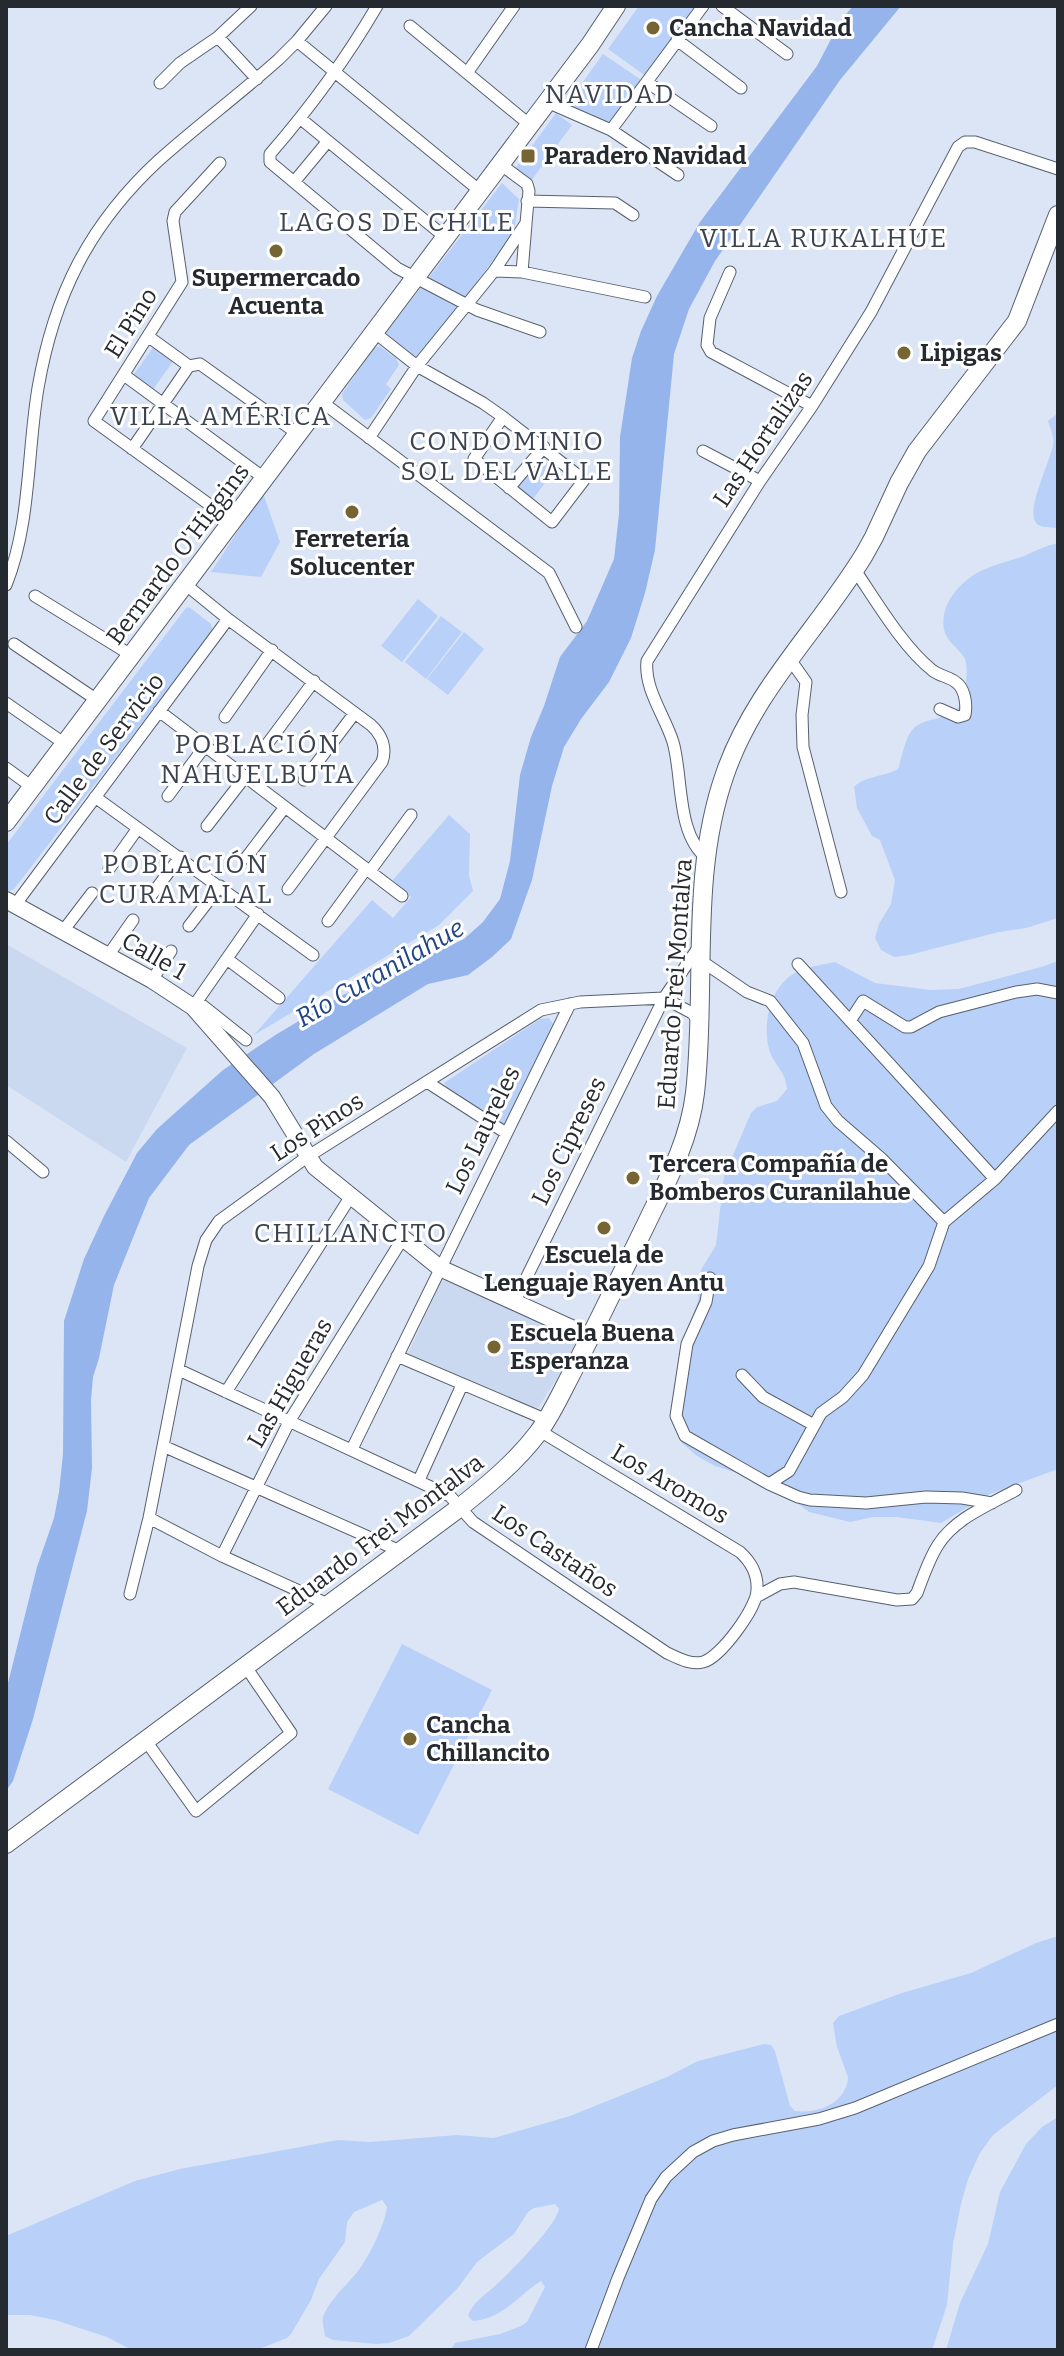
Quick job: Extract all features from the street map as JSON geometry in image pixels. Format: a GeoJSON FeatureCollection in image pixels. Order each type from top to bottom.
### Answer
{"type":"FeatureCollection","features":[{"type":"Feature","properties":{"kind":"main road","name":"Bernardo O'Higgins"},"geometry":{"type":"LineString","coordinates":[[6,822],[616,6]]}},
{"type":"Feature","properties":{"kind":"main road","name":"Eduardo Frei Montalva"},"geometry":{"type":"LineString","coordinates":[[6,1844],[459,1508],[501,1474],[544,1425],[591,1337],[683,1145],[695,1095],[707,858],[719,795],[748,719],[855,570],[917,451],[1017,321],[1058,215]]}},
{"type":"Feature","properties":{"kind":"street"},"geometry":{"type":"LineString","coordinates":[[160,83],[251,6]]}},
{"type":"Feature","properties":{"kind":"street"},"geometry":{"type":"LineString","coordinates":[[6,585],[20,538],[43,360],[70,277],[101,226],[138,182],[257,79],[297,41],[326,6]]}},
{"type":"Feature","properties":{"kind":"street"},"geometry":{"type":"LineString","coordinates":[[377,6],[334,74],[269,159],[397,268],[467,305],[540,332]]}},
{"type":"Feature","properties":{"kind":"street"},"geometry":{"type":"LineString","coordinates":[[467,73],[514,6]]}},
{"type":"Feature","properties":{"kind":"street"},"geometry":{"type":"LineString","coordinates":[[611,130],[703,6]]}},
{"type":"Feature","properties":{"kind":"street"},"geometry":{"type":"LineString","coordinates":[[722,6],[787,54]]}},
{"type":"Feature","properties":{"kind":"street"},"geometry":{"type":"LineString","coordinates":[[410,26],[530,125]]}},
{"type":"Feature","properties":{"kind":"street"},"geometry":{"type":"LineString","coordinates":[[218,37],[257,79]]}},
{"type":"Feature","properties":{"kind":"street"},"geometry":{"type":"LineString","coordinates":[[677,40],[741,88]]}},
{"type":"Feature","properties":{"kind":"street"},"geometry":{"type":"LineString","coordinates":[[297,41],[480,191]]}},
{"type":"Feature","properties":{"kind":"street"},"geometry":{"type":"LineString","coordinates":[[647,82],[711,126]]}},
{"type":"Feature","properties":{"kind":"street"},"geometry":{"type":"LineString","coordinates":[[547,102],[611,130],[678,175]]}},
{"type":"Feature","properties":{"kind":"street"},"geometry":{"type":"LineString","coordinates":[[301,119],[445,237]]}},
{"type":"Feature","properties":{"kind":"street"},"geometry":{"type":"LineString","coordinates":[[294,182],[328,141]]}},
{"type":"Feature","properties":{"kind":"street","name":"Las Hortalizas"},"geometry":{"type":"LineString","coordinates":[[707,858],[693,841],[684,817],[672,739],[648,680],[647,661],[871,312],[958,147],[965,142],[975,142],[1058,169]]}},
{"type":"Feature","properties":{"kind":"street","name":"El Pino"},"geometry":{"type":"LineString","coordinates":[[132,449],[94,421],[182,282],[173,221],[175,212],[220,163]]}},
{"type":"Feature","properties":{"kind":"street"},"geometry":{"type":"LineString","coordinates":[[500,164],[527,184],[529,191],[522,272]]}},
{"type":"Feature","properties":{"kind":"street"},"geometry":{"type":"LineString","coordinates":[[527,201],[615,203],[633,215]]}},
{"type":"Feature","properties":{"kind":"street"},"geometry":{"type":"LineString","coordinates":[[369,438],[417,366],[494,271],[526,223]]}},
{"type":"Feature","properties":{"kind":"street"},"geometry":{"type":"LineString","coordinates":[[494,271],[522,272],[645,297]]}},
{"type":"Feature","properties":{"kind":"street"},"geometry":{"type":"LineString","coordinates":[[730,272],[710,318],[707,345],[711,352],[812,406]]}},
{"type":"Feature","properties":{"kind":"street"},"geometry":{"type":"LineString","coordinates":[[374,332],[417,366],[503,417],[584,480],[552,522],[474,459],[503,417]]}},
{"type":"Feature","properties":{"kind":"street"},"geometry":{"type":"LineString","coordinates":[[149,337],[189,366]]}},
{"type":"Feature","properties":{"kind":"street"},"geometry":{"type":"LineString","coordinates":[[232,521],[132,449],[189,366],[200,364],[298,434]]}},
{"type":"Feature","properties":{"kind":"street"},"geometry":{"type":"LineString","coordinates":[[124,375],[264,478]]}},
{"type":"Feature","properties":{"kind":"street"},"geometry":{"type":"LineString","coordinates":[[322,402],[549,573],[576,627]]}},
{"type":"Feature","properties":{"kind":"street"},"geometry":{"type":"LineString","coordinates":[[509,488],[544,447]]}},
{"type":"Feature","properties":{"kind":"street"},"geometry":{"type":"LineString","coordinates":[[703,451],[760,481]]}},
{"type":"Feature","properties":{"kind":"street"},"geometry":{"type":"LineString","coordinates":[[855,570],[903,640],[934,673],[945,675],[961,687],[965,715],[958,717],[940,709]]}},
{"type":"Feature","properties":{"kind":"street"},"geometry":{"type":"LineString","coordinates":[[185,584],[378,732],[384,752],[382,762],[288,889]]}},
{"type":"Feature","properties":{"kind":"street"},"geometry":{"type":"LineString","coordinates":[[35,596],[131,655]]}},
{"type":"Feature","properties":{"kind":"street","name":"Calle de Servicio"},"geometry":{"type":"LineString","coordinates":[[10,902],[95,797],[228,619]]}},
{"type":"Feature","properties":{"kind":"street"},"geometry":{"type":"LineString","coordinates":[[14,644],[97,700]]}},
{"type":"Feature","properties":{"kind":"street"},"geometry":{"type":"LineString","coordinates":[[225,717],[272,650]]}},
{"type":"Feature","properties":{"kind":"street"},"geometry":{"type":"LineString","coordinates":[[789,658],[806,682],[802,715],[803,747],[841,892]]}},
{"type":"Feature","properties":{"kind":"street"},"geometry":{"type":"LineString","coordinates":[[265,747],[314,681]]}},
{"type":"Feature","properties":{"kind":"street"},"geometry":{"type":"LineString","coordinates":[[6,703],[65,744]]}},
{"type":"Feature","properties":{"kind":"street"},"geometry":{"type":"LineString","coordinates":[[159,711],[402,896]]}},
{"type":"Feature","properties":{"kind":"street"},"geometry":{"type":"LineString","coordinates":[[304,780],[354,714]]}},
{"type":"Feature","properties":{"kind":"street"},"geometry":{"type":"LineString","coordinates":[[168,796],[205,746]]}},
{"type":"Feature","properties":{"kind":"street"},"geometry":{"type":"LineString","coordinates":[[6,768],[32,787]]}},
{"type":"Feature","properties":{"kind":"street"},"geometry":{"type":"LineString","coordinates":[[207,826],[245,777]]}},
{"type":"Feature","properties":{"kind":"street"},"geometry":{"type":"LineString","coordinates":[[95,797],[313,955]]}},
{"type":"Feature","properties":{"kind":"street"},"geometry":{"type":"LineString","coordinates":[[246,858],[285,807]]}},
{"type":"Feature","properties":{"kind":"street"},"geometry":{"type":"LineString","coordinates":[[328,921],[411,815]]}},
{"type":"Feature","properties":{"kind":"street"},"geometry":{"type":"LineString","coordinates":[[109,869],[138,828]]}},
{"type":"Feature","properties":{"kind":"street"},"geometry":{"type":"LineString","coordinates":[[150,897],[180,857]]}},
{"type":"Feature","properties":{"kind":"street"},"geometry":{"type":"LineString","coordinates":[[189,926],[220,886]]}},
{"type":"Feature","properties":{"kind":"street"},"geometry":{"type":"LineString","coordinates":[[63,931],[92,893]]}},
{"type":"Feature","properties":{"kind":"street","name":"Calle 1"},"geometry":{"type":"LineString","coordinates":[[10,902],[195,1004],[272,1097],[315,1167],[440,1268],[591,1337]]}},
{"type":"Feature","properties":{"kind":"street"},"geometry":{"type":"LineString","coordinates":[[246,1040],[195,1004],[258,914]]}},
{"type":"Feature","properties":{"kind":"street"},"geometry":{"type":"LineString","coordinates":[[107,957],[133,920]]}},
{"type":"Feature","properties":{"kind":"street"},"geometry":{"type":"LineString","coordinates":[[152,980],[171,951]]}},
{"type":"Feature","properties":{"kind":"street"},"geometry":{"type":"LineString","coordinates":[[700,1022],[692,1013],[664,998],[700,952],[747,992],[770,1001],[803,1043],[826,1106],[944,1222]]}},
{"type":"Feature","properties":{"kind":"street"},"geometry":{"type":"LineString","coordinates":[[227,959],[279,998]]}},
{"type":"Feature","properties":{"kind":"street"},"geometry":{"type":"LineString","coordinates":[[798,964],[995,1179]]}},
{"type":"Feature","properties":{"kind":"street"},"geometry":{"type":"LineString","coordinates":[[850,1021],[863,1001],[905,1027],[911,1027],[939,1012],[1016,992],[1037,989],[1058,993]]}},
{"type":"Feature","properties":{"kind":"street","name":"Los Pinos"},"geometry":{"type":"LineString","coordinates":[[130,1594],[149,1518],[198,1266],[206,1240],[219,1221],[307,1157],[541,1010],[570,1004],[664,998]]}},
{"type":"Feature","properties":{"kind":"street","name":"Los Cipreses"},"geometry":{"type":"LineString","coordinates":[[514,1303],[664,998]]}},
{"type":"Feature","properties":{"kind":"street","name":"Los Laureles"},"geometry":{"type":"LineString","coordinates":[[352,1449],[570,1004]]}},
{"type":"Feature","properties":{"kind":"street"},"geometry":{"type":"LineString","coordinates":[[427,1082],[506,1133]]}},
{"type":"Feature","properties":{"kind":"street"},"geometry":{"type":"LineString","coordinates":[[769,1484],[789,1471],[821,1413],[843,1397],[863,1375],[929,1266],[944,1222],[995,1179],[1058,1111]]}},
{"type":"Feature","properties":{"kind":"street"},"geometry":{"type":"LineString","coordinates":[[6,1141],[43,1172]]}},
{"type":"Feature","properties":{"kind":"street"},"geometry":{"type":"LineString","coordinates":[[226,1392],[351,1196]]}},
{"type":"Feature","properties":{"kind":"street","name":"Las Higueras"},"geometry":{"type":"LineString","coordinates":[[222,1556],[290,1420],[403,1238]]}},
{"type":"Feature","properties":{"kind":"street"},"geometry":{"type":"LineString","coordinates":[[710,1278],[706,1302],[687,1344],[676,1416],[685,1436],[769,1484],[810,1500],[866,1503],[926,1497],[992,1503]]}},
{"type":"Feature","properties":{"kind":"street","name":"Los Aromos"},"geometry":{"type":"LineString","coordinates":[[397,1356],[544,1425],[740,1552],[750,1561],[757,1594]]}},
{"type":"Feature","properties":{"kind":"street","name":"Los Castaños"},"geometry":{"type":"LineString","coordinates":[[179,1370],[450,1496],[473,1522],[667,1653],[682,1660],[694,1663],[713,1659],[722,1650],[757,1594]]}},
{"type":"Feature","properties":{"kind":"street"},"geometry":{"type":"LineString","coordinates":[[742,1375],[763,1397],[814,1425]]}},
{"type":"Feature","properties":{"kind":"street"},"geometry":{"type":"LineString","coordinates":[[419,1480],[462,1385]]}},
{"type":"Feature","properties":{"kind":"street"},"geometry":{"type":"LineString","coordinates":[[163,1446],[400,1551]]}},
{"type":"Feature","properties":{"kind":"street"},"geometry":{"type":"LineString","coordinates":[[757,1594],[780,1584],[794,1582],[897,1600],[912,1599],[939,1543],[967,1516],[1016,1490]]}},
{"type":"Feature","properties":{"kind":"street"},"geometry":{"type":"LineString","coordinates":[[149,1518],[222,1556],[330,1605]]}},
{"type":"Feature","properties":{"kind":"street"},"geometry":{"type":"LineString","coordinates":[[146,1741],[196,1811],[291,1733],[246,1667]]}},
{"type":"Feature","properties":{"kind":"street"},"geometry":{"type":"LineString","coordinates":[[591,2350],[651,2199],[674,2168],[693,2152],[733,2135],[819,2119],[855,2108],[1058,2024]]}},
{"type":"Feature","properties":{"kind":"shaded area","name":"Cancha Navidad"},"geometry":{"type":"Polygon","coordinates":[[[639,6],[697,6],[647,77],[608,49],[639,6]]]}},
{"type":"Feature","properties":{"kind":"shaded area"},"geometry":{"type":"Polygon","coordinates":[[[853,6],[901,6],[840,80],[715,261],[689,309],[674,354],[655,550],[645,593],[631,638],[609,682],[564,747],[552,786],[532,880],[511,939],[468,975],[428,984],[314,1054],[189,1145],[149,1198],[114,1285],[93,1377],[92,1468],[87,1511],[33,1719],[13,1781],[6,1791],[6,1691],[59,1492],[63,1454],[64,1321],[84,1259],[104,1216],[137,1153],[157,1129],[223,1070],[343,995],[464,939],[483,922],[500,899],[510,861],[520,775],[531,737],[560,657],[587,621],[614,559],[619,514],[620,437],[632,358],[641,331],[657,296],[700,222],[817,66],[841,20],[853,6]]]}},
{"type":"Feature","properties":{"kind":"shaded area"},"geometry":{"type":"Polygon","coordinates":[[[603,54],[643,81],[613,125],[567,104],[603,54]]]}},
{"type":"Feature","properties":{"kind":"shaded area"},"geometry":{"type":"Polygon","coordinates":[[[556,113],[572,125],[531,181],[515,169],[556,113]]]}},
{"type":"Feature","properties":{"kind":"shaded area"},"geometry":{"type":"Polygon","coordinates":[[[502,183],[519,199],[514,232],[419,360],[386,333],[502,183]]]}},
{"type":"Feature","properties":{"kind":"shaded area"},"geometry":{"type":"Polygon","coordinates":[[[154,346],[174,360],[152,391],[132,377],[154,346]]]}},
{"type":"Feature","properties":{"kind":"shaded area"},"geometry":{"type":"Polygon","coordinates":[[[379,346],[396,358],[399,365],[386,384],[391,389],[371,418],[365,420],[343,400],[342,394],[374,348],[379,346]]]}},
{"type":"Feature","properties":{"kind":"shaded area"},"geometry":{"type":"Polygon","coordinates":[[[1058,413],[1056,528],[1037,524],[1034,509],[1053,445],[1048,421],[1058,413]]]}},
{"type":"Feature","properties":{"kind":"shaded area"},"geometry":{"type":"Polygon","coordinates":[[[538,456],[555,470],[532,500],[515,486],[538,456]]]}},
{"type":"Feature","properties":{"kind":"shaded area"},"geometry":{"type":"Polygon","coordinates":[[[263,493],[280,542],[261,577],[211,572],[263,493]]]}},
{"type":"Feature","properties":{"kind":"shaded area"},"geometry":{"type":"Polygon","coordinates":[[[1058,543],[1058,918],[894,957],[881,950],[875,938],[891,904],[895,880],[880,840],[872,836],[857,808],[854,787],[898,769],[913,729],[952,713],[960,704],[966,680],[966,661],[946,636],[943,623],[947,604],[959,587],[983,570],[1058,543]]]}},
{"type":"Feature","properties":{"kind":"shaded area"},"geometry":{"type":"Polygon","coordinates":[[[418,599],[438,616],[402,662],[381,646],[418,599]]]}},
{"type":"Feature","properties":{"kind":"shaded area"},"geometry":{"type":"Polygon","coordinates":[[[189,607],[211,624],[213,631],[14,889],[7,892],[6,845],[189,607]]]}},
{"type":"Feature","properties":{"kind":"shaded area"},"geometry":{"type":"Polygon","coordinates":[[[441,616],[462,632],[426,679],[405,662],[441,616]]]}},
{"type":"Feature","properties":{"kind":"shaded area"},"geometry":{"type":"Polygon","coordinates":[[[464,632],[484,649],[448,695],[427,679],[464,632]]]}},
{"type":"Feature","properties":{"kind":"shaded area"},"geometry":{"type":"Polygon","coordinates":[[[449,815],[470,834],[469,875],[473,891],[439,925],[254,1035],[372,900],[393,918],[411,897],[393,880],[449,815]]]}},
{"type":"Feature","properties":{"kind":"shaded area"},"geometry":{"type":"Polygon","coordinates":[[[6,944],[187,1048],[126,1162],[6,1085],[6,944]]]}},
{"type":"Feature","properties":{"kind":"shaded area"},"geometry":{"type":"Polygon","coordinates":[[[1058,961],[1058,1469],[990,1494],[941,1523],[897,1517],[873,1517],[850,1522],[809,1512],[792,1499],[750,1477],[715,1466],[697,1456],[682,1443],[673,1414],[685,1335],[698,1301],[701,1270],[716,1245],[724,1176],[751,1113],[757,1107],[777,1101],[787,1089],[771,1055],[767,1034],[772,1000],[784,981],[797,972],[835,962],[875,983],[931,990],[959,989],[1058,961]]]}},
{"type":"Feature","properties":{"kind":"shaded area"},"geometry":{"type":"Polygon","coordinates":[[[549,1018],[553,1024],[504,1125],[450,1092],[444,1083],[540,1019],[549,1018]]]}},
{"type":"Feature","properties":{"kind":"shaded area","name":"Escuela Buena Esperanza"},"geometry":{"type":"Polygon","coordinates":[[[447,1279],[580,1342],[538,1408],[408,1353],[441,1282],[447,1279]]]}},
{"type":"Feature","properties":{"kind":"shaded area","name":"Cancha Chillancito"},"geometry":{"type":"Polygon","coordinates":[[[402,1644],[492,1690],[418,1835],[328,1789],[402,1644]]]}},
{"type":"Feature","properties":{"kind":"shaded area"},"geometry":{"type":"Polygon","coordinates":[[[1058,1936],[1058,2085],[993,2135],[980,2153],[961,2204],[953,2244],[947,2305],[932,2350],[451,2350],[455,2343],[500,2334],[527,2322],[545,2287],[541,2281],[493,2316],[473,2321],[468,2316],[477,2302],[542,2237],[556,2217],[559,2209],[555,2204],[528,2212],[514,2234],[477,2262],[457,2289],[409,2336],[389,2343],[333,2340],[325,2336],[323,2322],[329,2305],[358,2271],[376,2240],[387,2207],[382,2200],[354,2212],[347,2222],[345,2242],[319,2279],[291,2334],[259,2349],[132,2350],[107,2337],[55,2320],[30,2315],[6,2315],[6,2236],[135,2181],[180,2169],[338,2140],[370,2142],[457,2135],[494,2138],[570,2116],[667,2077],[698,2061],[764,2044],[771,2045],[775,2051],[790,2106],[795,2111],[813,2111],[837,2100],[846,2086],[848,2077],[837,2047],[833,2023],[839,2016],[971,1973],[1058,1936]]]}},
{"type":"Feature","properties":{"kind":"shaded area"},"geometry":{"type":"Polygon","coordinates":[[[1058,2117],[1058,2350],[946,2350],[960,2303],[988,2244],[1000,2192],[1026,2144],[1042,2127],[1058,2117]]]}},
{"type":"Feature","properties":{"kind":"place","name":"Cancha Navidad"},"geometry":{"type":"Point","coordinates":[653,28]}},
{"type":"Feature","properties":{"kind":"place","name":"Paradero Navidad"},"geometry":{"type":"Point","coordinates":[528,156]}},
{"type":"Feature","properties":{"kind":"place","name":"Supermercado Acuenta"},"geometry":{"type":"Point","coordinates":[276,251]}},
{"type":"Feature","properties":{"kind":"place","name":"Lipigas"},"geometry":{"type":"Point","coordinates":[904,353]}},
{"type":"Feature","properties":{"kind":"place","name":"Ferretería Solucenter"},"geometry":{"type":"Point","coordinates":[352,512]}},
{"type":"Feature","properties":{"kind":"place","name":"Tercera Compañía de Bomberos Curanilahue"},"geometry":{"type":"Point","coordinates":[633,1178]}},
{"type":"Feature","properties":{"kind":"place","name":"Escuela de Lenguaje Rayen Antu"},"geometry":{"type":"Point","coordinates":[604,1228]}},
{"type":"Feature","properties":{"kind":"place","name":"Escuela Buena Esperanza"},"geometry":{"type":"Point","coordinates":[494,1347]}},
{"type":"Feature","properties":{"kind":"place","name":"Cancha Chillancito"},"geometry":{"type":"Point","coordinates":[410,1739]}},
{"type":"Feature","properties":{"kind":"district","name":"NAVIDAD"},"geometry":{"type":"Point","coordinates":[610,94]}},
{"type":"Feature","properties":{"kind":"district","name":"LAGOS DE CHILE"},"geometry":{"type":"Point","coordinates":[397,222]}},
{"type":"Feature","properties":{"kind":"district","name":"VILLA RUKALHUE"},"geometry":{"type":"Point","coordinates":[824,238]}},
{"type":"Feature","properties":{"kind":"district","name":"VILLA AMÉRICA"},"geometry":{"type":"Point","coordinates":[221,416]}},
{"type":"Feature","properties":{"kind":"district","name":"CONDOMINIO SOL DEL VALLE"},"geometry":{"type":"Point","coordinates":[507,456]}},
{"type":"Feature","properties":{"kind":"district","name":"POBLACIÓN NAHUELBUTA"},"geometry":{"type":"Point","coordinates":[258,759]}},
{"type":"Feature","properties":{"kind":"district","name":"POBLACIÓN CURAMALAL"},"geometry":{"type":"Point","coordinates":[186,879]}},
{"type":"Feature","properties":{"kind":"district","name":"CHILLANCITO"},"geometry":{"type":"Point","coordinates":[351,1233]}},
{"type":"Feature","properties":{"kind":"water label","name":"Río Curanilahue"},"geometry":{"type":"Point","coordinates":[380,973]}}]}
